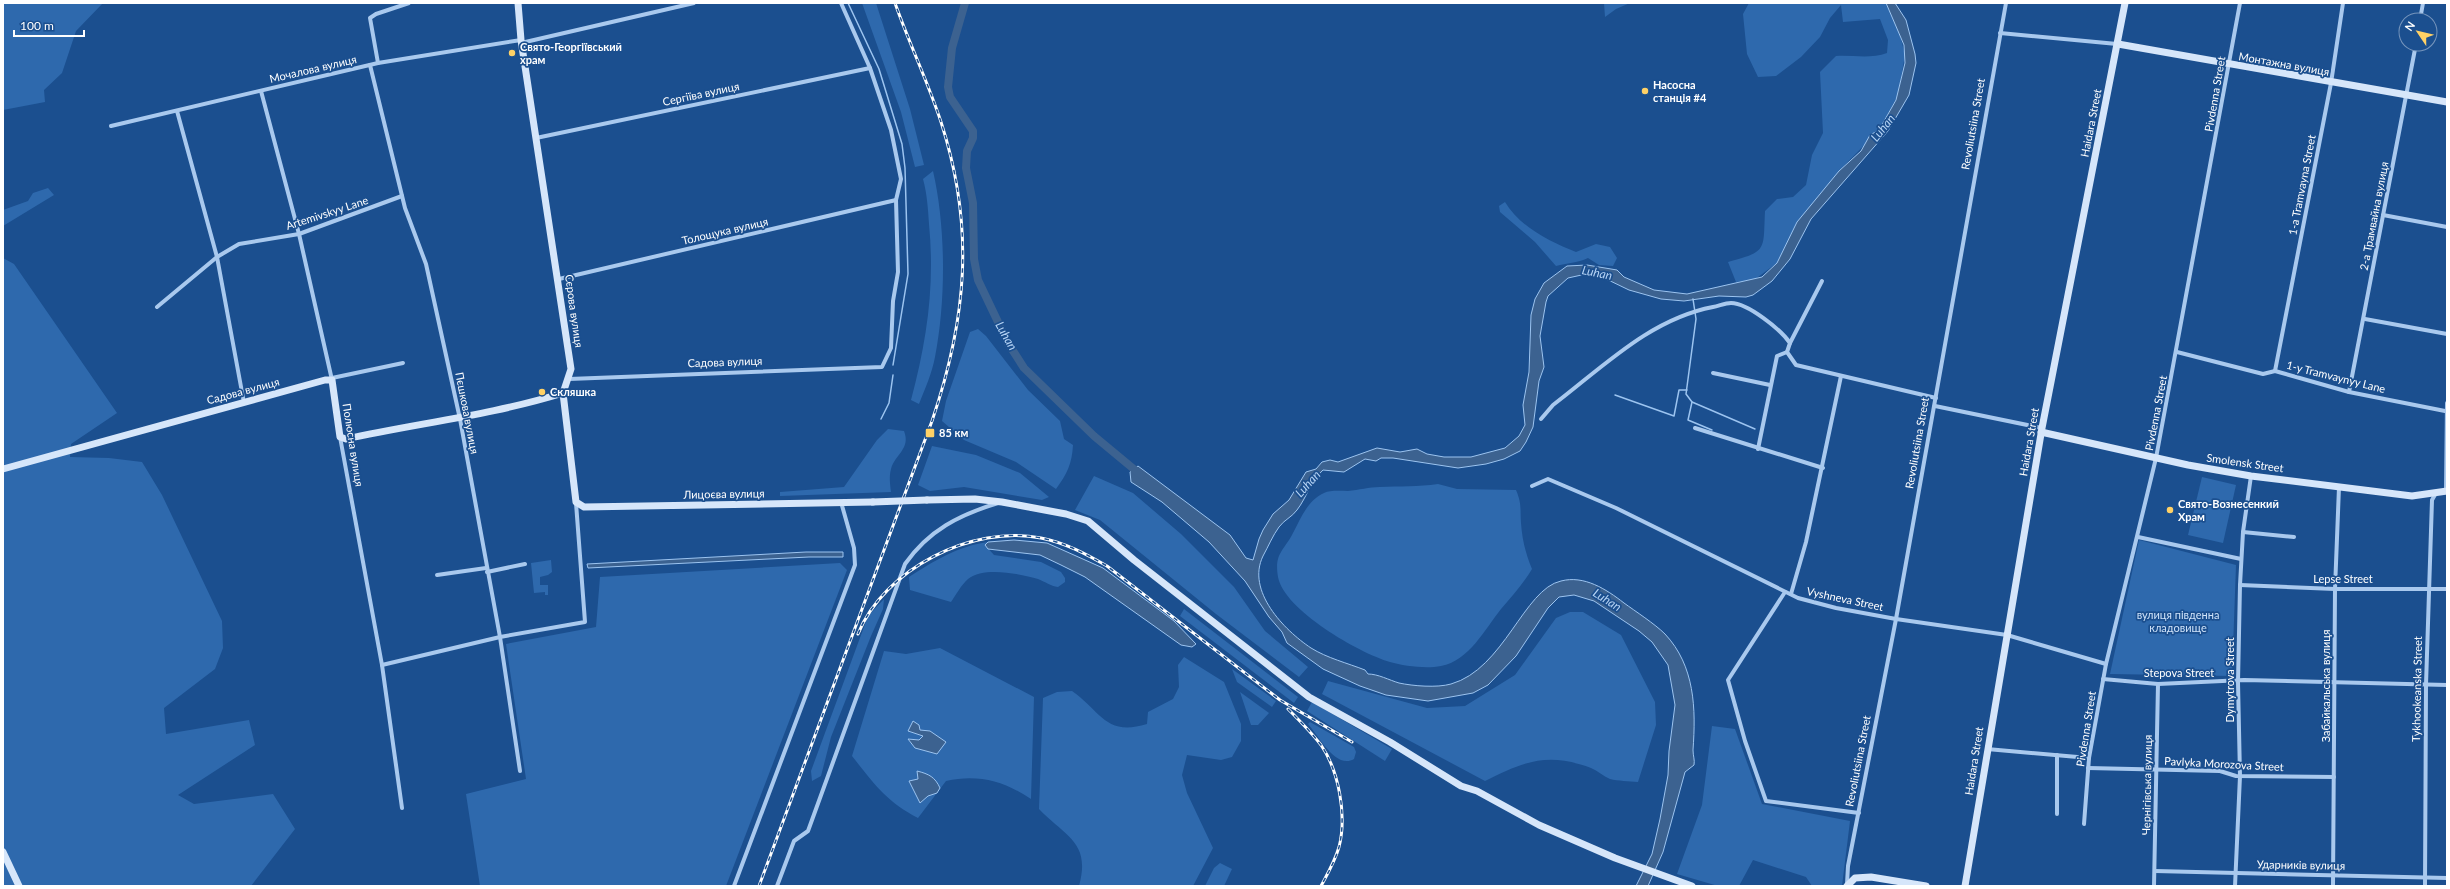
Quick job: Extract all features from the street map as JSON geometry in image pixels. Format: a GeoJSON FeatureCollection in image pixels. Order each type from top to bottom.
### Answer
{"type":"FeatureCollection","features":[{"type":"Feature","properties":{"kind":"street"},"geometry":{"type":"LineString","coordinates":[[378,63],[370,18],[376,14],[409,3]]}},
{"type":"Feature","properties":{"kind":"street","name":"Сєрова вулиця"},"geometry":{"type":"LineString","coordinates":[[518,3],[521,41],[559,278],[571,369],[570,379],[563,393]]}},
{"type":"Feature","properties":{"kind":"street","name":"Мочалова вулиця"},"geometry":{"type":"LineString","coordinates":[[111,126],[378,63],[521,41],[694,3]]}},
{"type":"Feature","properties":{"kind":"street"},"geometry":{"type":"LineString","coordinates":[[841,3],[870,68],[891,130],[901,180],[896,200]]}},
{"type":"Feature","properties":{"kind":"street","name":"Revoliutsiina Street"},"geometry":{"type":"LineString","coordinates":[[1847,885],[1848,866],[1896,619],[1935,406],[2006,3]]}},
{"type":"Feature","properties":{"kind":"street","name":"Haidara Street"},"geometry":{"type":"LineString","coordinates":[[1965,886],[2042,430],[2125,3]]}},
{"type":"Feature","properties":{"kind":"street","name":"Pivdenna Street"},"geometry":{"type":"LineString","coordinates":[[2084,824],[2089,758],[2103,679],[2156,458],[2177,352],[2240,3]]}},
{"type":"Feature","properties":{"kind":"street","name":"1-a Tramvayna Street"},"geometry":{"type":"LineString","coordinates":[[2275,371],[2331,83],[2343,3]]}},
{"type":"Feature","properties":{"kind":"street"},"geometry":{"type":"LineString","coordinates":[[2000,33],[2118,44]]}},
{"type":"Feature","properties":{"kind":"street","name":"Монтажна вулиця"},"geometry":{"type":"LineString","coordinates":[[2118,44],[2407,97],[2447,102]]}},
{"type":"Feature","properties":{"kind":"street","name":"2-а Трамвайна вулиця"},"geometry":{"type":"LineString","coordinates":[[2349,392],[2365,319],[2383,215],[2415,52]]}},
{"type":"Feature","properties":{"kind":"street","name":"Пєшкова вулиця"},"geometry":{"type":"LineString","coordinates":[[370,65],[402,196],[426,264],[460,418],[500,637],[520,771]]}},
{"type":"Feature","properties":{"kind":"street","name":"Сергіїва вулиця"},"geometry":{"type":"LineString","coordinates":[[536,138],[870,68]]}},
{"type":"Feature","properties":{"kind":"street","name":"Полюсна вулиця"},"geometry":{"type":"LineString","coordinates":[[261,91],[299,234],[332,379],[340,437],[382,665],[402,808]]}},
{"type":"Feature","properties":{"kind":"street"},"geometry":{"type":"LineString","coordinates":[[177,111],[218,258],[244,403]]}},
{"type":"Feature","properties":{"kind":"street","name":"Artemivskyy Lane"},"geometry":{"type":"LineString","coordinates":[[157,307],[218,258],[239,244],[299,234],[402,196]]}},
{"type":"Feature","properties":{"kind":"street","name":"Толощука вулиця"},"geometry":{"type":"LineString","coordinates":[[559,278],[896,200]]}},
{"type":"Feature","properties":{"kind":"street","name":"Садова вулиця"},"geometry":{"type":"LineString","coordinates":[[570,379],[882,367],[891,348],[893,301],[898,272],[896,200]]}},
{"type":"Feature","properties":{"kind":"street"},"geometry":{"type":"LineString","coordinates":[[2383,215],[2447,227]]}},
{"type":"Feature","properties":{"kind":"street"},"geometry":{"type":"LineString","coordinates":[[1758,448],[1777,356],[1787,352],[1790,343],[1822,281]]}},
{"type":"Feature","properties":{"kind":"street"},"geometry":{"type":"LineString","coordinates":[[1542,419],[1554,404],[1652,329],[1676,318],[1704,308],[1732,303],[1771,323],[1790,343]]}},
{"type":"Feature","properties":{"kind":"street"},"geometry":{"type":"LineString","coordinates":[[2365,319],[2447,334]]}},
{"type":"Feature","properties":{"kind":"street"},"geometry":{"type":"LineString","coordinates":[[1787,352],[1796,365],[1936,398]]}},
{"type":"Feature","properties":{"kind":"street","name":"1-y Tramvaynyy Lane"},"geometry":{"type":"LineString","coordinates":[[2177,352],[2263,374],[2275,371],[2349,392],[2445,411]]}},
{"type":"Feature","properties":{"kind":"street"},"geometry":{"type":"LineString","coordinates":[[332,379],[403,363]]}},
{"type":"Feature","properties":{"kind":"street"},"geometry":{"type":"LineString","coordinates":[[1713,373],[1770,385]]}},
{"type":"Feature","properties":{"kind":"street"},"geometry":{"type":"LineString","coordinates":[[1791,594],[1806,542],[1823,468],[1841,376]]}},
{"type":"Feature","properties":{"kind":"street","name":"Садова вулиця"},"geometry":{"type":"LineString","coordinates":[[3,469],[332,379]]}},
{"type":"Feature","properties":{"kind":"street"},"geometry":{"type":"LineString","coordinates":[[340,437],[346,439],[393,429],[460,418],[563,393],[576,502],[585,622],[500,637],[382,665]]}},
{"type":"Feature","properties":{"kind":"street"},"geometry":{"type":"LineString","coordinates":[[2446,491],[2445,411],[2447,403]]}},
{"type":"Feature","properties":{"kind":"street"},"geometry":{"type":"LineString","coordinates":[[1935,406],[2042,430]]}},
{"type":"Feature","properties":{"kind":"street"},"geometry":{"type":"LineString","coordinates":[[1695,428],[1823,468]]}},
{"type":"Feature","properties":{"kind":"street","name":"Smolensk Street"},"geometry":{"type":"LineString","coordinates":[[2042,430],[2156,458],[2251,476],[2412,496],[2446,491]]}},
{"type":"Feature","properties":{"kind":"street","name":"Dymytrova Street"},"geometry":{"type":"LineString","coordinates":[[2235,886],[2240,776],[2238,682],[2241,558],[2251,476]]}},
{"type":"Feature","properties":{"kind":"street","name":"Vyshneva Street"},"geometry":{"type":"LineString","coordinates":[[1532,486],[1548,479],[1616,508],[1785,592],[1836,608],[1896,619],[2007,635],[2106,664]]}},
{"type":"Feature","properties":{"kind":"street","name":"Забайкальська вулиця"},"geometry":{"type":"LineString","coordinates":[[2332,886],[2335,589],[2340,486]]}},
{"type":"Feature","properties":{"kind":"street","name":"Tykhookeanska Street"},"geometry":{"type":"LineString","coordinates":[[2425,886],[2428,588],[2432,500],[2436,493]]}},
{"type":"Feature","properties":{"kind":"street","name":"Лицоєва вулиця"},"geometry":{"type":"LineString","coordinates":[[576,502],[584,507],[975,499],[1002,502],[1066,514],[1088,521],[1134,560],[1309,697],[1390,742],[1461,786],[1477,791],[1539,825],[1615,858],[1663,877],[1692,886]]}},
{"type":"Feature","properties":{"kind":"street"},"geometry":{"type":"LineString","coordinates":[[734,886],[855,565],[854,548],[841,502]]}},
{"type":"Feature","properties":{"kind":"street"},"geometry":{"type":"LineString","coordinates":[[776,886],[794,841],[808,831],[905,564],[917,547],[941,528],[966,513],[1002,502]]}},
{"type":"Feature","properties":{"kind":"street"},"geometry":{"type":"LineString","coordinates":[[2243,532],[2294,536]]}},
{"type":"Feature","properties":{"kind":"street"},"geometry":{"type":"LineString","coordinates":[[2138,537],[2241,558]]}},
{"type":"Feature","properties":{"kind":"street"},"geometry":{"type":"LineString","coordinates":[[437,575],[487,570],[525,564]]}},
{"type":"Feature","properties":{"kind":"street","name":"Lepse Street"},"geometry":{"type":"LineString","coordinates":[[2240,584],[2335,589],[2447,589]]}},
{"type":"Feature","properties":{"kind":"street"},"geometry":{"type":"LineString","coordinates":[[1785,592],[1728,680],[1744,741],[1766,801],[1859,813]]}},
{"type":"Feature","properties":{"kind":"street","name":"Stepova Street"},"geometry":{"type":"LineString","coordinates":[[2103,679],[2158,684],[2238,682],[2447,685]]}},
{"type":"Feature","properties":{"kind":"street","name":"Чернігівська вулиця"},"geometry":{"type":"LineString","coordinates":[[2154,886],[2158,684]]}},
{"type":"Feature","properties":{"kind":"street"},"geometry":{"type":"LineString","coordinates":[[1987,749],[2089,758]]}},
{"type":"Feature","properties":{"kind":"street"},"geometry":{"type":"LineString","coordinates":[[2056,755],[2057,814]]}},
{"type":"Feature","properties":{"kind":"street","name":"Pavlyka Morozova Street"},"geometry":{"type":"LineString","coordinates":[[2088,768],[2220,771],[2240,776],[2334,777]]}},
{"type":"Feature","properties":{"kind":"street"},"geometry":{"type":"LineString","coordinates":[[3,852],[19,886]]}},
{"type":"Feature","properties":{"kind":"street","name":"Ударників вулиця"},"geometry":{"type":"LineString","coordinates":[[2155,871],[2235,874],[2333,874],[2447,878]]}},
{"type":"Feature","properties":{"kind":"street"},"geometry":{"type":"LineString","coordinates":[[1847,885],[1856,878],[1871,877],[1926,886]]}},
{"type":"Feature","properties":{"kind":"green space"},"geometry":{"type":"Polygon","coordinates":[[[3,3],[103,3],[76,31],[62,73],[44,90],[45,102],[3,110],[3,3]]]}},
{"type":"Feature","properties":{"kind":"green space"},"geometry":{"type":"Polygon","coordinates":[[[862,3],[876,3],[910,109],[924,165],[915,167],[901,112],[862,3]]]}},
{"type":"Feature","properties":{"kind":"green space"},"geometry":{"type":"Polygon","coordinates":[[[1604,3],[1630,3],[1616,9],[1605,17],[1604,3]]]}},
{"type":"Feature","properties":{"kind":"green space"},"geometry":{"type":"Polygon","coordinates":[[[1749,3],[1886,3],[1898,27],[1905,55],[1898,95],[1879,130],[1839,171],[1786,245],[1777,263],[1754,280],[1736,282],[1728,262],[1757,252],[1763,242],[1765,211],[1777,199],[1793,197],[1806,185],[1812,155],[1823,133],[1820,72],[1836,56],[1868,56],[1887,53],[1888,40],[1880,19],[1843,22],[1841,5],[1830,18],[1820,37],[1801,57],[1776,76],[1758,77],[1747,54],[1743,14],[1749,3]]]}},
{"type":"Feature","properties":{"kind":"green space"},"geometry":{"type":"Polygon","coordinates":[[[933,171],[940,216],[943,288],[939,335],[935,357],[919,404],[911,400],[917,378],[925,334],[931,269],[928,207],[923,179],[933,171]]]}},
{"type":"Feature","properties":{"kind":"green space"},"geometry":{"type":"Polygon","coordinates":[[[48,188],[54,195],[3,226],[3,210],[28,201],[33,193],[48,188]]]}},
{"type":"Feature","properties":{"kind":"green space"},"geometry":{"type":"Polygon","coordinates":[[[1505,202],[1518,219],[1527,226],[1566,248],[1576,252],[1596,244],[1610,247],[1617,258],[1613,266],[1599,265],[1588,258],[1556,266],[1535,242],[1500,212],[1499,206],[1505,202]]]}},
{"type":"Feature","properties":{"kind":"green space"},"geometry":{"type":"Polygon","coordinates":[[[3,258],[14,264],[117,413],[71,444],[70,457],[109,458],[142,462],[162,495],[222,621],[223,648],[215,669],[164,708],[166,734],[249,720],[255,745],[178,795],[194,804],[273,794],[295,829],[251,886],[3,886],[3,258]]]}},
{"type":"Feature","properties":{"kind":"green space"},"geometry":{"type":"Polygon","coordinates":[[[978,329],[986,336],[1028,390],[1060,421],[1064,439],[1073,445],[1068,468],[1056,489],[1016,462],[964,440],[942,421],[946,401],[970,332],[978,329]]]}},
{"type":"Feature","properties":{"kind":"green space"},"geometry":{"type":"Polygon","coordinates":[[[888,429],[904,431],[906,437],[904,447],[891,469],[891,492],[780,496],[780,492],[844,487],[877,440],[888,429]]]}},
{"type":"Feature","properties":{"kind":"green space"},"geometry":{"type":"Polygon","coordinates":[[[932,446],[976,455],[1020,473],[1049,497],[1042,500],[964,487],[930,491],[918,485],[932,446]]]}},
{"type":"Feature","properties":{"kind":"green space"},"geometry":{"type":"Polygon","coordinates":[[[1094,476],[1133,493],[1181,534],[1234,587],[1265,631],[1308,667],[1299,677],[1216,614],[1100,520],[1075,510],[1094,476]]]}},
{"type":"Feature","properties":{"kind":"green space"},"geometry":{"type":"Polygon","coordinates":[[[2202,477],[2236,485],[2223,543],[2188,535],[2202,477]]]}},
{"type":"Feature","properties":{"kind":"green space"},"geometry":{"type":"Polygon","coordinates":[[[1438,484],[1457,489],[1516,490],[1520,503],[1523,541],[1532,569],[1476,643],[1460,658],[1441,666],[1429,667],[1415,667],[1390,662],[1360,650],[1325,628],[1308,616],[1283,590],[1278,577],[1277,569],[1279,557],[1305,510],[1318,496],[1332,491],[1438,484]]]}},
{"type":"Feature","properties":{"kind":"green space","name":"вулиця південна кладовище"},"geometry":{"type":"Polygon","coordinates":[[[2139,540],[2236,565],[2232,676],[2110,674],[2139,540]]]}},
{"type":"Feature","properties":{"kind":"green space"},"geometry":{"type":"Polygon","coordinates":[[[988,542],[985,545],[994,555],[1041,562],[1061,572],[1065,578],[1065,582],[1058,587],[1038,579],[1013,573],[983,573],[968,579],[951,602],[910,590],[909,577],[918,571],[956,551],[988,542]]]}},
{"type":"Feature","properties":{"kind":"green space"},"geometry":{"type":"Polygon","coordinates":[[[551,560],[552,572],[548,575],[540,577],[540,585],[548,585],[548,595],[545,595],[545,592],[534,593],[531,563],[551,560]]]}},
{"type":"Feature","properties":{"kind":"green space"},"geometry":{"type":"Polygon","coordinates":[[[840,563],[847,570],[726,886],[480,886],[466,794],[526,779],[506,644],[596,627],[600,577],[840,563]]]}},
{"type":"Feature","properties":{"kind":"green space"},"geometry":{"type":"Polygon","coordinates":[[[884,599],[883,609],[831,737],[821,776],[812,781],[811,771],[868,616],[884,599]]]}},
{"type":"Feature","properties":{"kind":"green space"},"geometry":{"type":"Polygon","coordinates":[[[1184,609],[1298,697],[1294,703],[1180,616],[1184,609]]]}},
{"type":"Feature","properties":{"kind":"green space"},"geometry":{"type":"Polygon","coordinates":[[[1570,612],[1583,612],[1621,635],[1655,702],[1656,725],[1638,782],[1610,779],[1591,768],[1562,760],[1537,761],[1525,764],[1512,768],[1485,781],[1322,694],[1328,681],[1427,708],[1465,706],[1515,675],[1556,618],[1570,612]]]}},
{"type":"Feature","properties":{"kind":"green space"},"geometry":{"type":"Polygon","coordinates":[[[940,648],[1034,697],[1031,799],[1011,788],[990,781],[969,778],[946,781],[918,818],[889,799],[874,784],[852,756],[884,651],[906,654],[940,648]]]}},
{"type":"Feature","properties":{"kind":"green space"},"geometry":{"type":"Polygon","coordinates":[[[1184,657],[1224,682],[1241,724],[1241,741],[1232,757],[1221,760],[1187,755],[1182,775],[1187,793],[1213,848],[1193,886],[1079,886],[1082,871],[1082,859],[1079,850],[1067,834],[1039,809],[1043,698],[1057,692],[1072,691],[1082,698],[1104,720],[1112,724],[1122,727],[1133,727],[1147,724],[1148,712],[1173,699],[1179,687],[1178,665],[1184,657]]]}},
{"type":"Feature","properties":{"kind":"green space"},"geometry":{"type":"Polygon","coordinates":[[[1232,669],[1276,701],[1272,707],[1237,682],[1232,669]]]}},
{"type":"Feature","properties":{"kind":"green space"},"geometry":{"type":"Polygon","coordinates":[[[1240,692],[1269,713],[1258,725],[1251,725],[1240,692]]]}},
{"type":"Feature","properties":{"kind":"green space"},"geometry":{"type":"Polygon","coordinates":[[[1312,702],[1392,749],[1385,761],[1307,711],[1312,702]]]}},
{"type":"Feature","properties":{"kind":"green space"},"geometry":{"type":"Polygon","coordinates":[[[1310,722],[1354,747],[1356,752],[1354,759],[1347,761],[1341,760],[1334,756],[1308,724],[1310,722]]]}},
{"type":"Feature","properties":{"kind":"green space"},"geometry":{"type":"Polygon","coordinates":[[[1712,726],[1735,729],[1762,804],[1850,821],[1842,886],[1812,886],[1806,877],[1753,860],[1739,886],[1718,886],[1677,874],[1702,805],[1712,726]]]}},
{"type":"Feature","properties":{"kind":"green space"},"geometry":{"type":"Polygon","coordinates":[[[1220,863],[1232,869],[1224,886],[1205,886],[1214,868],[1220,863]]]}},
{"type":"Feature","properties":{"kind":"water"},"geometry":{"type":"Polygon","coordinates":[[[1886,3],[1895,3],[1906,20],[1915,54],[1916,63],[1909,95],[1888,131],[1811,219],[1790,259],[1772,281],[1753,295],[1746,297],[1719,296],[1684,301],[1661,299],[1629,290],[1600,276],[1586,274],[1568,278],[1548,296],[1546,302],[1540,336],[1544,367],[1539,381],[1533,427],[1520,451],[1504,459],[1486,464],[1458,468],[1393,458],[1381,458],[1376,461],[1365,459],[1344,472],[1323,470],[1315,479],[1297,510],[1277,530],[1263,556],[1259,569],[1260,583],[1270,608],[1279,620],[1300,640],[1317,652],[1365,670],[1368,674],[1380,676],[1405,684],[1439,686],[1451,684],[1469,676],[1485,663],[1499,647],[1536,598],[1548,587],[1561,581],[1578,580],[1594,584],[1617,598],[1661,630],[1675,646],[1688,674],[1694,719],[1694,765],[1685,772],[1663,852],[1648,886],[1636,886],[1652,854],[1660,819],[1668,775],[1669,751],[1675,705],[1668,665],[1652,642],[1639,631],[1594,601],[1574,595],[1559,597],[1548,608],[1516,656],[1488,685],[1473,693],[1428,701],[1386,695],[1360,686],[1323,669],[1287,643],[1282,632],[1269,617],[1245,581],[1209,542],[1162,502],[1131,482],[1130,472],[1138,466],[1230,535],[1246,558],[1253,560],[1259,539],[1273,514],[1289,500],[1306,472],[1316,469],[1322,462],[1330,460],[1338,462],[1377,448],[1400,452],[1417,449],[1427,454],[1444,457],[1471,457],[1505,448],[1519,436],[1525,425],[1523,405],[1529,372],[1531,315],[1535,299],[1544,283],[1567,266],[1587,265],[1617,270],[1624,277],[1654,290],[1687,294],[1762,277],[1777,263],[1797,222],[1839,171],[1861,151],[1870,135],[1879,130],[1896,100],[1905,63],[1904,45],[1886,3]]]}},
{"type":"Feature","properties":{"kind":"water"},"geometry":{"type":"Polygon","coordinates":[[[1014,540],[1047,543],[1103,568],[1174,621],[1196,644],[1192,647],[1181,645],[1085,577],[1040,555],[988,549],[985,545],[988,542],[1014,540]]]}},
{"type":"Feature","properties":{"kind":"water"},"geometry":{"type":"Polygon","coordinates":[[[806,552],[843,552],[843,557],[809,557],[588,568],[587,564],[806,552]]]}},
{"type":"Feature","properties":{"kind":"water"},"geometry":{"type":"Polygon","coordinates":[[[913,721],[919,725],[920,730],[930,731],[946,742],[937,754],[915,748],[908,739],[919,740],[923,736],[908,731],[913,721]]]}},
{"type":"Feature","properties":{"kind":"water"},"geometry":{"type":"Polygon","coordinates":[[[917,771],[931,776],[940,788],[937,793],[928,796],[920,803],[909,781],[918,779],[917,771]]]}},
{"type":"Feature","properties":{"kind":"waterway"},"geometry":{"type":"LineString","coordinates":[[848,3],[879,69],[902,144],[905,168],[908,274],[893,365]]}},
{"type":"Feature","properties":{"kind":"waterway","name":"Luhan"},"geometry":{"type":"LineString","coordinates":[[965,3],[952,48],[948,87],[950,97],[973,131],[973,138],[967,151],[966,168],[973,203],[974,259],[978,280],[1008,343],[1024,368],[1094,436],[1141,475]]}},
{"type":"Feature","properties":{"kind":"waterway"},"geometry":{"type":"LineString","coordinates":[[1693,299],[1696,319],[1686,394],[1692,402],[1755,429]]}},
{"type":"Feature","properties":{"kind":"waterway"},"geometry":{"type":"LineString","coordinates":[[881,419],[889,403],[893,375]]}},
{"type":"Feature","properties":{"kind":"waterway"},"geometry":{"type":"LineString","coordinates":[[1615,395],[1674,416],[1679,390],[1687,390]]}},
{"type":"Feature","properties":{"kind":"waterway"},"geometry":{"type":"LineString","coordinates":[[1692,402],[1688,420],[1712,430]]}},
{"type":"Feature","properties":{"kind":"railway"},"geometry":{"type":"LineString","coordinates":[[759,886],[932,421],[944,383],[953,346],[959,309],[962,272],[962,236],[959,199],[952,161],[936,107],[895,3]]}},
{"type":"Feature","properties":{"kind":"railway"},"geometry":{"type":"LineString","coordinates":[[858,634],[871,611],[888,590],[909,571],[934,556],[960,545],[987,538],[1015,535],[1041,538],[1067,546],[1107,566],[1280,700],[1352,742]]}},
{"type":"Feature","properties":{"kind":"railway"},"geometry":{"type":"LineString","coordinates":[[1288,709],[1321,745],[1333,768],[1340,794],[1342,822],[1339,847],[1321,886]]}},
{"type":"Feature","properties":{"kind":"place","name":"Свято-Георгіївський храм"},"geometry":{"type":"Point","coordinates":[512,53]}},
{"type":"Feature","properties":{"kind":"place","name":"Насосна станція #4"},"geometry":{"type":"Point","coordinates":[1645,91]}},
{"type":"Feature","properties":{"kind":"place","name":"Скляшка"},"geometry":{"type":"Point","coordinates":[542,392]}},
{"type":"Feature","properties":{"kind":"place","name":"85 км"},"geometry":{"type":"Point","coordinates":[930,433]}},
{"type":"Feature","properties":{"kind":"place","name":"Свято-Вознесенкий Храм"},"geometry":{"type":"Point","coordinates":[2170,510]}}]}
